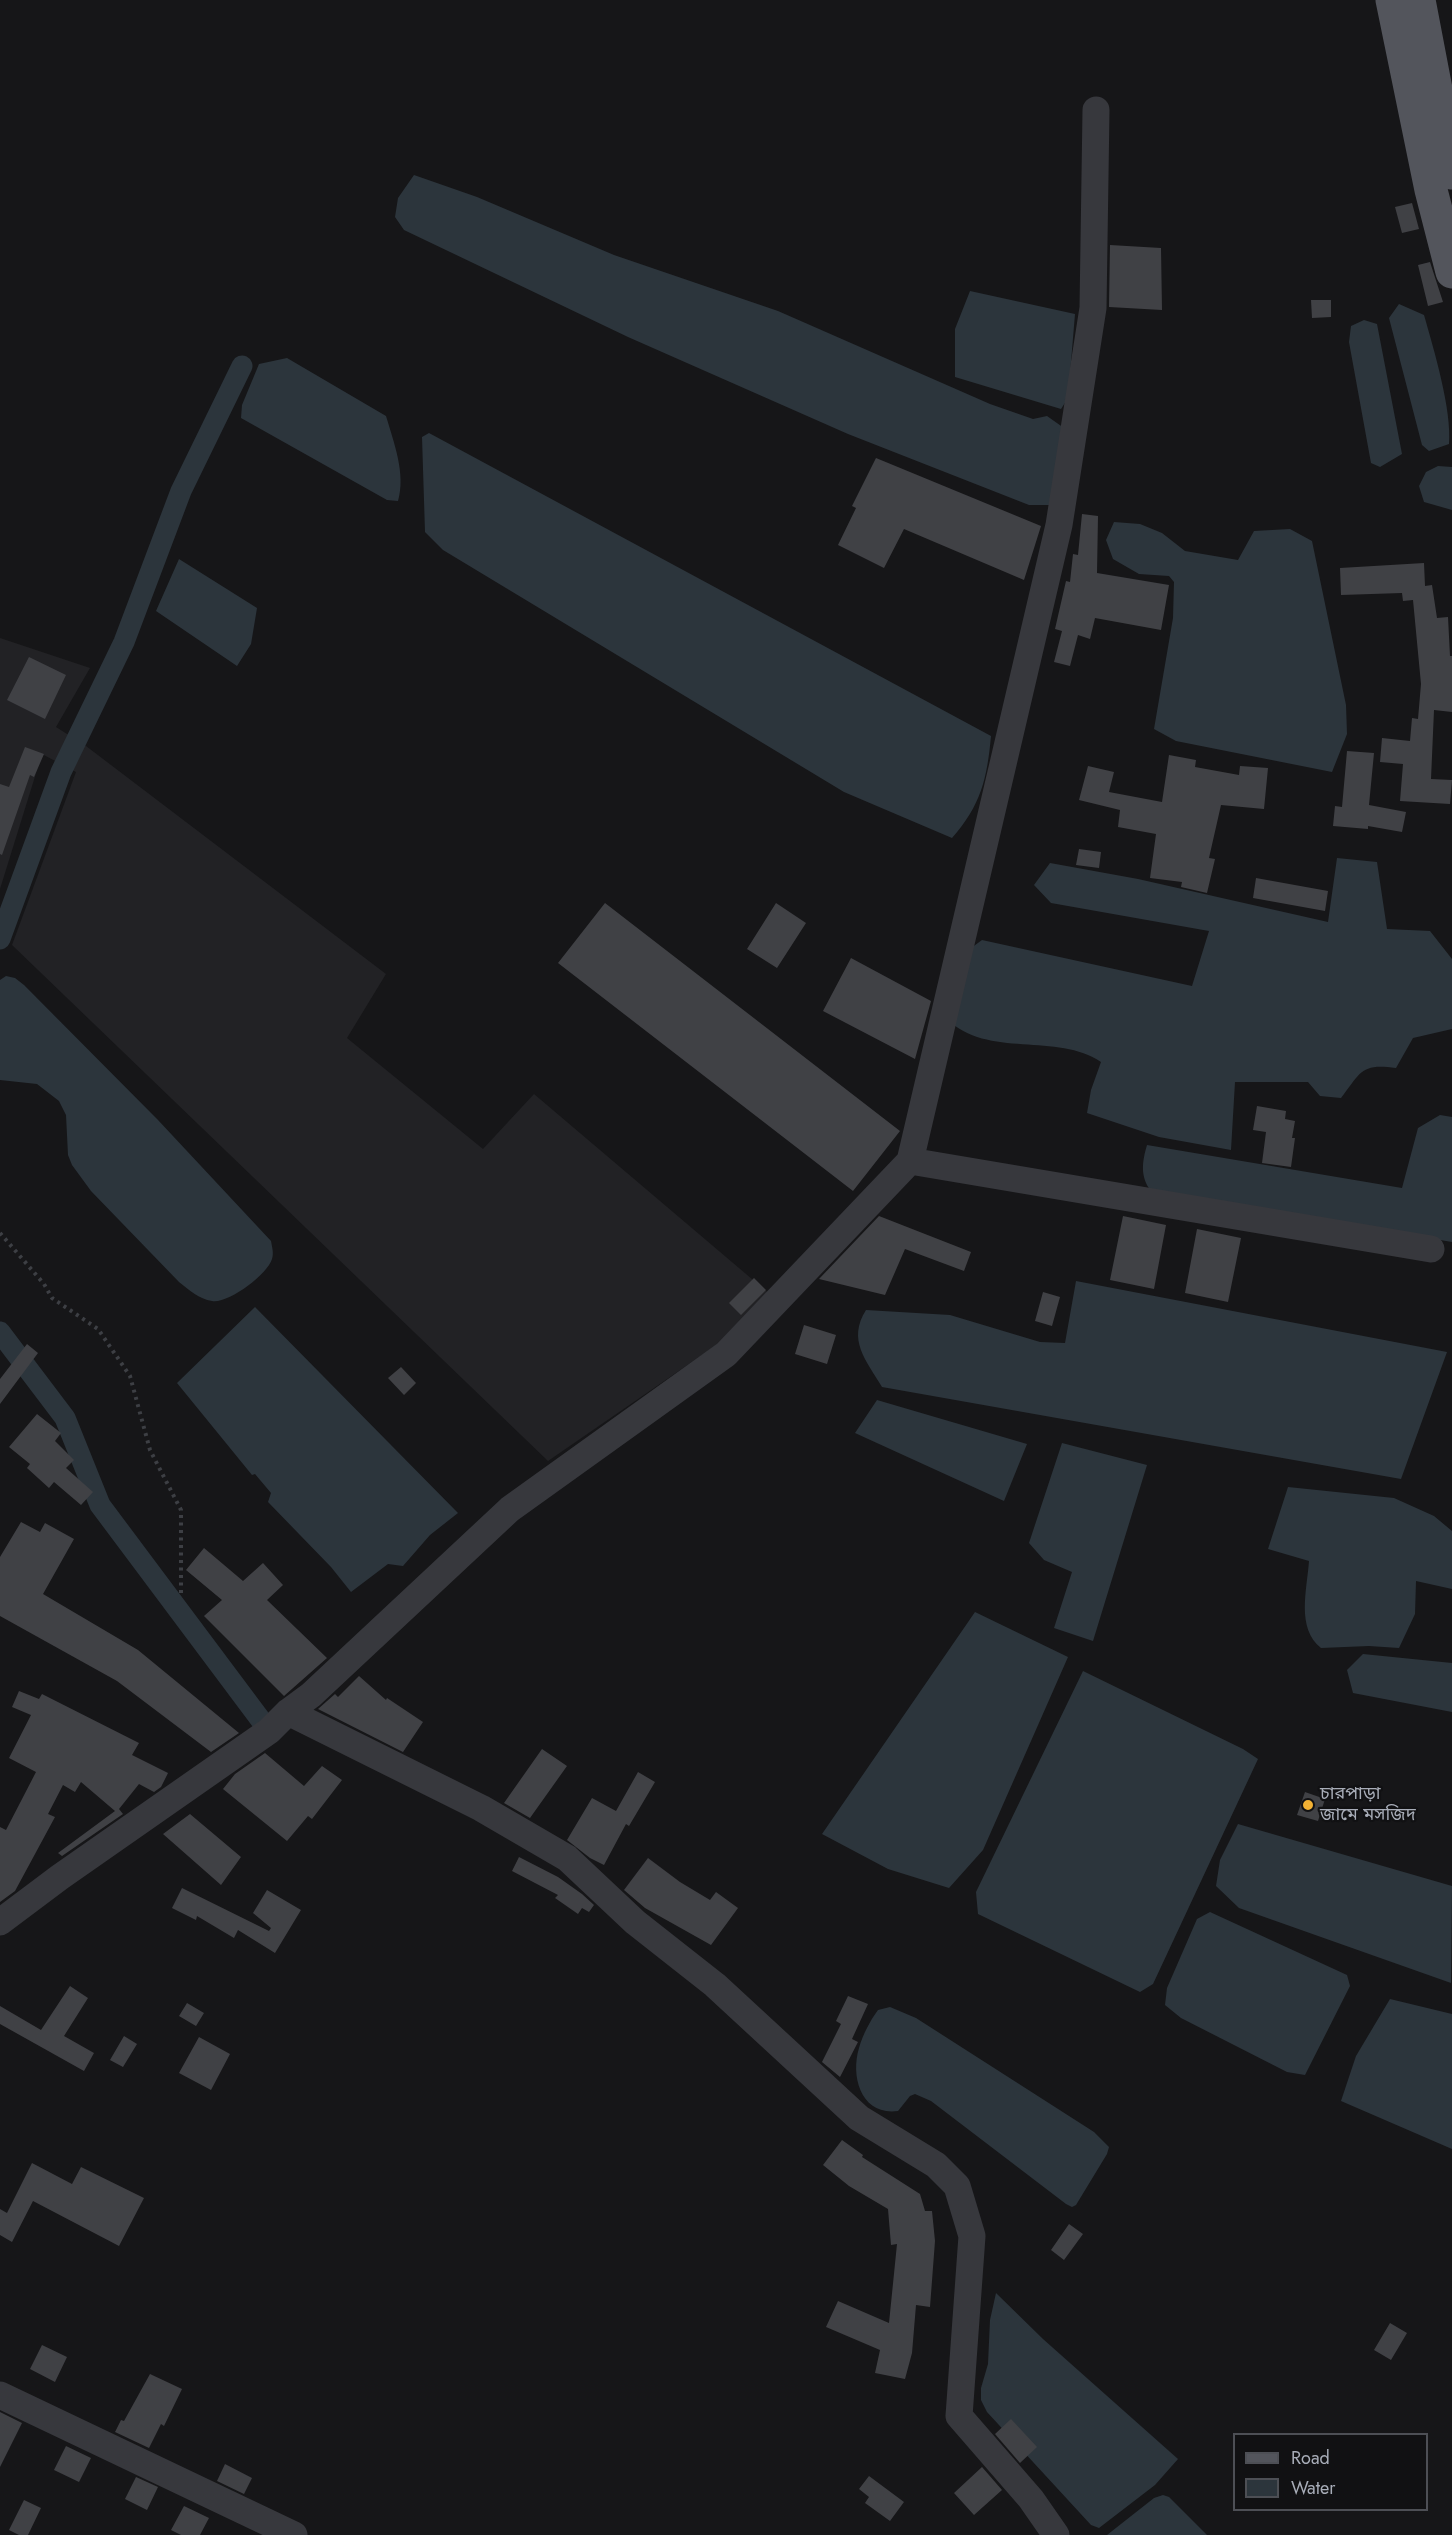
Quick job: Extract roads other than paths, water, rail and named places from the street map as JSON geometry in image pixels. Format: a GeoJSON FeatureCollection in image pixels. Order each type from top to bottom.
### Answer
{"type":"FeatureCollection","features":[{"type":"Feature","properties":{"kind":"main road"},"geometry":{"type":"LineString","coordinates":[[1392,0],[1431,190],[1452,272]]}},
{"type":"Feature","properties":{"kind":"main road"},"geometry":{"type":"LineString","coordinates":[[1419,0],[1452,173]]}},
{"type":"Feature","properties":{"kind":"street"},"geometry":{"type":"LineString","coordinates":[[0,1922],[60,1877],[269,1731],[288,1712],[311,1695],[510,1509],[726,1354],[910,1161],[1059,525],[1093,308],[1096,110]]}},
{"type":"Feature","properties":{"kind":"street"},"geometry":{"type":"LineString","coordinates":[[910,1161],[1431,1249]]}},
{"type":"Feature","properties":{"kind":"street"},"geometry":{"type":"LineString","coordinates":[[288,1712],[481,1808],[567,1858],[635,1922],[715,1985],[859,2118],[936,2165],[957,2186],[972,2236],[959,2416],[1031,2499],[1056,2535]]}},
{"type":"Feature","properties":{"kind":"street"},"geometry":{"type":"LineString","coordinates":[[0,2395],[294,2535]]}},
{"type":"Feature","properties":{"kind":"water"},"geometry":{"type":"Polygon","coordinates":[[[414,175],[477,197],[614,255],[778,311],[990,404],[1033,419],[1047,416],[1064,428],[1051,505],[1029,505],[848,434],[628,337],[404,230],[395,217],[398,198],[414,175]]]}},
{"type":"Feature","properties":{"kind":"water"},"geometry":{"type":"Polygon","coordinates":[[[970,291],[1075,314],[1068,398],[1061,409],[955,377],[955,329],[970,291]]]}},
{"type":"Feature","properties":{"kind":"water"},"geometry":{"type":"Polygon","coordinates":[[[1399,304],[1424,315],[1445,397],[1449,444],[1429,451],[1422,445],[1389,318],[1399,304]]]}},
{"type":"Feature","properties":{"kind":"water"},"geometry":{"type":"Polygon","coordinates":[[[1364,320],[1377,324],[1402,454],[1380,467],[1371,463],[1349,342],[1351,326],[1364,320]]]}},
{"type":"Feature","properties":{"kind":"water"},"geometry":{"type":"Polygon","coordinates":[[[287,358],[386,416],[400,469],[398,501],[387,500],[241,418],[242,405],[259,364],[287,358]]]}},
{"type":"Feature","properties":{"kind":"water"},"geometry":{"type":"Polygon","coordinates":[[[429,433],[991,736],[981,791],[962,826],[952,838],[844,792],[443,550],[425,532],[422,437],[429,433]]]}},
{"type":"Feature","properties":{"kind":"water"},"geometry":{"type":"Polygon","coordinates":[[[1438,466],[1452,467],[1452,510],[1424,502],[1419,486],[1426,472],[1438,466]]]}},
{"type":"Feature","properties":{"kind":"water"},"geometry":{"type":"Polygon","coordinates":[[[1114,522],[1140,524],[1162,533],[1185,551],[1238,560],[1254,531],[1290,529],[1312,541],[1346,705],[1347,734],[1332,772],[1176,741],[1154,729],[1173,618],[1174,582],[1169,576],[1139,574],[1113,559],[1106,540],[1114,522]]]}},
{"type":"Feature","properties":{"kind":"water"},"geometry":{"type":"Polygon","coordinates":[[[179,559],[257,608],[251,644],[237,666],[156,611],[179,559]]]}},
{"type":"Feature","properties":{"kind":"water"},"geometry":{"type":"Polygon","coordinates":[[[1337,858],[1377,862],[1387,929],[1430,931],[1452,959],[1452,1029],[1413,1038],[1396,1068],[1368,1068],[1358,1076],[1341,1098],[1320,1096],[1308,1082],[1235,1082],[1231,1150],[1159,1137],[1087,1113],[1091,1090],[1101,1062],[1084,1053],[1064,1048],[982,1038],[963,1031],[947,1019],[967,951],[982,940],[1192,986],[1209,931],[1051,903],[1034,885],[1050,863],[1138,879],[1328,922],[1337,858]]]}},
{"type":"Feature","properties":{"kind":"water"},"geometry":{"type":"Polygon","coordinates":[[[6,976],[15,978],[24,985],[158,1120],[271,1241],[272,1259],[269,1266],[255,1280],[237,1293],[219,1301],[212,1301],[194,1294],[179,1282],[91,1191],[72,1165],[68,1155],[66,1115],[59,1101],[37,1084],[0,1080],[0,980],[6,976]]]}},
{"type":"Feature","properties":{"kind":"water"},"geometry":{"type":"Polygon","coordinates":[[[1440,1115],[1452,1117],[1452,1242],[1151,1191],[1145,1180],[1143,1163],[1147,1145],[1402,1188],[1418,1128],[1440,1115]]]}},
{"type":"Feature","properties":{"kind":"water"},"geometry":{"type":"Polygon","coordinates":[[[1076,1281],[1447,1352],[1401,1479],[882,1387],[865,1359],[858,1340],[858,1331],[866,1310],[950,1315],[1040,1342],[1065,1343],[1076,1281]]]}},
{"type":"Feature","properties":{"kind":"water"},"geometry":{"type":"Polygon","coordinates":[[[255,1307],[458,1513],[430,1535],[403,1566],[388,1564],[351,1592],[331,1567],[268,1502],[271,1493],[255,1474],[252,1475],[177,1383],[255,1307]]]}},
{"type":"Feature","properties":{"kind":"water"},"geometry":{"type":"Polygon","coordinates":[[[877,1400],[1027,1444],[1004,1501],[855,1433],[877,1400]]]}},
{"type":"Feature","properties":{"kind":"water"},"geometry":{"type":"Polygon","coordinates":[[[1062,1443],[1147,1465],[1093,1641],[1054,1628],[1072,1572],[1044,1560],[1029,1543],[1062,1443]]]}},
{"type":"Feature","properties":{"kind":"water"},"geometry":{"type":"Polygon","coordinates":[[[1288,1487],[1394,1498],[1434,1516],[1452,1531],[1452,1589],[1416,1581],[1415,1614],[1399,1648],[1369,1646],[1321,1648],[1313,1640],[1308,1630],[1305,1608],[1309,1561],[1268,1549],[1288,1487]]]}},
{"type":"Feature","properties":{"kind":"water"},"geometry":{"type":"Polygon","coordinates":[[[975,1612],[1068,1657],[983,1850],[949,1888],[888,1869],[822,1834],[975,1612]]]}},
{"type":"Feature","properties":{"kind":"water"},"geometry":{"type":"Polygon","coordinates":[[[1363,1654],[1452,1663],[1452,1712],[1353,1693],[1347,1670],[1363,1654]]]}},
{"type":"Feature","properties":{"kind":"water"},"geometry":{"type":"Polygon","coordinates":[[[1083,1671],[1243,1749],[1258,1759],[1153,1984],[1140,1992],[978,1914],[976,1892],[1083,1671]]]}},
{"type":"Feature","properties":{"kind":"water"},"geometry":{"type":"Polygon","coordinates":[[[1238,1824],[1452,1886],[1451,1983],[1239,1908],[1216,1886],[1220,1860],[1238,1824]]]}},
{"type":"Feature","properties":{"kind":"water"},"geometry":{"type":"Polygon","coordinates":[[[1210,1912],[1347,1975],[1350,1986],[1305,2075],[1287,2072],[1181,2018],[1165,2005],[1167,1988],[1197,1919],[1210,1912]]]}},
{"type":"Feature","properties":{"kind":"water"},"geometry":{"type":"Polygon","coordinates":[[[1390,1999],[1452,2014],[1452,2149],[1341,2101],[1356,2056],[1390,1999]]]}},
{"type":"Feature","properties":{"kind":"water"},"geometry":{"type":"Polygon","coordinates":[[[890,2007],[916,2018],[1094,2132],[1109,2147],[1076,2205],[1072,2207],[1066,2204],[931,2101],[915,2094],[910,2096],[898,2111],[886,2111],[867,2101],[862,2093],[856,2071],[859,2048],[878,2010],[890,2007]]]}},
{"type":"Feature","properties":{"kind":"water"},"geometry":{"type":"Polygon","coordinates":[[[996,2293],[1043,2339],[1178,2459],[1155,2485],[1099,2528],[1091,2525],[987,2412],[981,2400],[981,2388],[988,2364],[990,2320],[996,2293]]]}},
{"type":"Feature","properties":{"kind":"water"},"geometry":{"type":"Polygon","coordinates":[[[1163,2495],[1169,2497],[1207,2535],[1107,2535],[1154,2498],[1163,2495]]]}},
{"type":"Feature","properties":{"kind":"waterway"},"geometry":{"type":"LineString","coordinates":[[0,939],[61,772],[124,642],[181,491],[242,366]]}},
{"type":"Feature","properties":{"kind":"waterway"},"geometry":{"type":"LineString","coordinates":[[0,1332],[65,1418],[100,1505],[269,1731]]}},
{"type":"Feature","properties":{"kind":"place","name":"চারপাড়া জামে মসজিদ"},"geometry":{"type":"Point","coordinates":[1308,1805]}}]}
